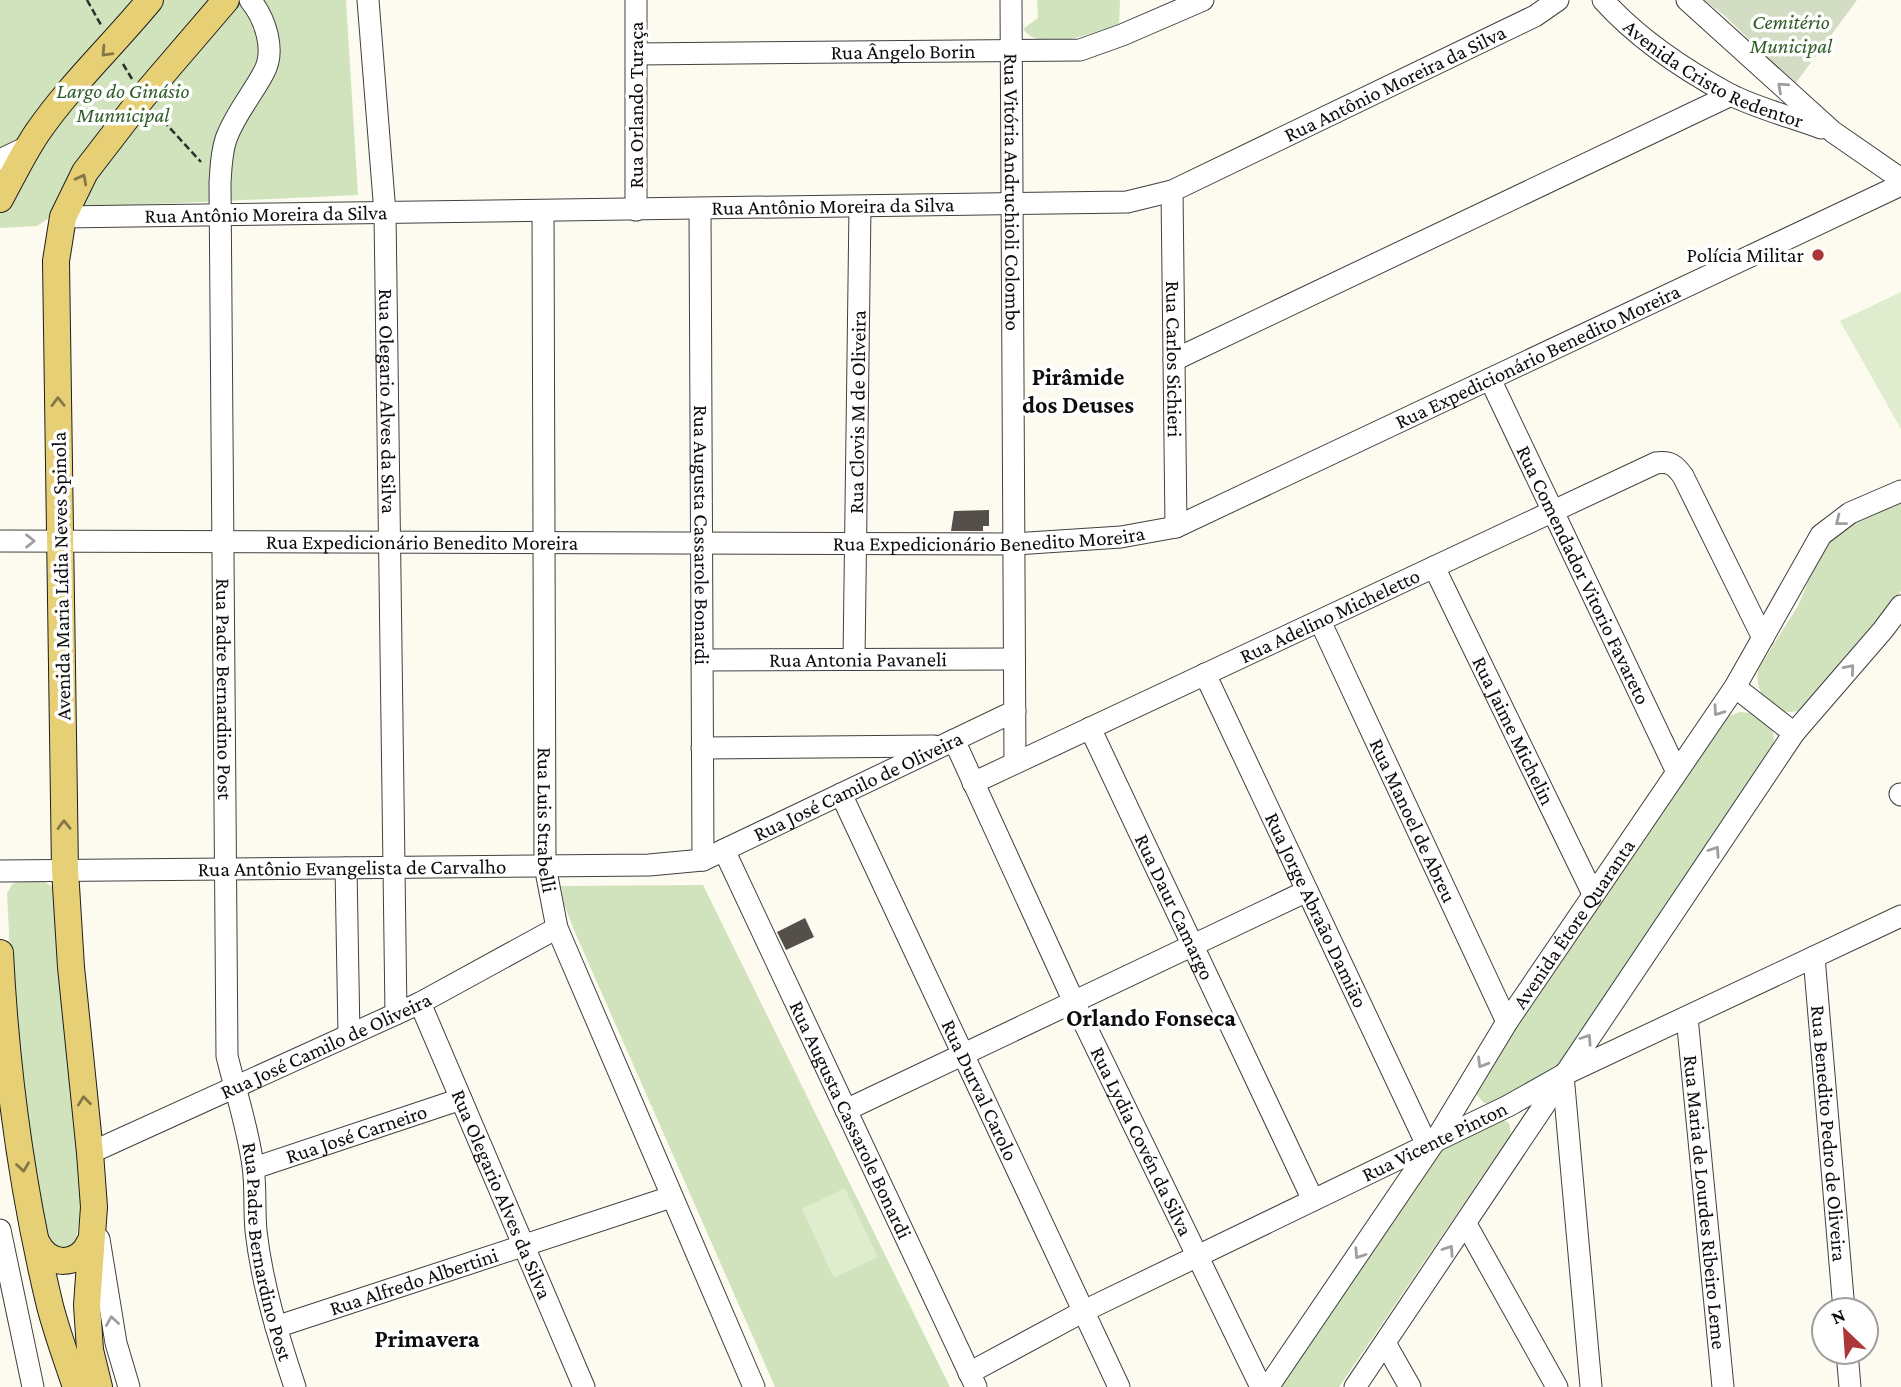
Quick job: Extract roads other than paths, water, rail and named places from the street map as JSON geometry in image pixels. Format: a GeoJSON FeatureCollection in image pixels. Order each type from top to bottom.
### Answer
{"type":"FeatureCollection","features":[{"type":"Feature","properties":{"kind":"main road"},"geometry":{"type":"LineString","coordinates":[[0,199],[29,146],[70,91],[150,0]]}},
{"type":"Feature","properties":{"kind":"main road","name":"Avenida Maria Lídia Neves Spinola"},"geometry":{"type":"LineString","coordinates":[[99,1387],[90,1350],[87,1305],[94,1207],[71,967],[65,870],[56,261],[63,217],[85,172],[142,98],[226,0]]}},
{"type":"Feature","properties":{"kind":"main road"},"geometry":{"type":"LineString","coordinates":[[0,953],[10,1074],[26,1192],[51,1308],[76,1387]]}},
{"type":"Feature","properties":{"kind":"main road"},"geometry":{"type":"LineString","coordinates":[[37,1243],[45,1254],[63,1262],[83,1254],[90,1242]]}},
{"type":"Feature","properties":{"kind":"street","name":"Rua Padre Bernardino Post"},"geometry":{"type":"LineString","coordinates":[[250,0],[264,23],[268,55],[265,71],[245,99],[226,138],[221,157],[219,215],[227,1056],[245,1119],[254,1168],[256,1228],[262,1273],[295,1387]]}},
{"type":"Feature","properties":{"kind":"street","name":"Rua Olegario Alves da Silva"},"geometry":{"type":"LineString","coordinates":[[368,0],[385,213],[396,1014]]}},
{"type":"Feature","properties":{"kind":"street","name":"Rua Orlando Turaça"},"geometry":{"type":"LineString","coordinates":[[636,0],[636,210]]}},
{"type":"Feature","properties":{"kind":"street","name":"Rua Vitória Andruchioli Colombo"},"geometry":{"type":"LineString","coordinates":[[1011,0],[1015,763]]}},
{"type":"Feature","properties":{"kind":"street","name":"Rua Ângelo Borin"},"geometry":{"type":"LineString","coordinates":[[636,54],[1080,50],[1203,0]]}},
{"type":"Feature","properties":{"kind":"street","name":"Rua Antônio Moreira da Silva"},"geometry":{"type":"LineString","coordinates":[[63,217],[1012,206],[1127,202],[1172,191],[1535,16],[1558,0]]}},
{"type":"Feature","properties":{"kind":"street","name":"Avenida Cristo Redentor"},"geometry":{"type":"LineString","coordinates":[[1603,0],[1650,44],[1731,95],[1833,132]]}},
{"type":"Feature","properties":{"kind":"street","name":"Avenida Cristo Redentor"},"geometry":{"type":"LineString","coordinates":[[1687,0],[1833,132],[1901,178]]}},
{"type":"Feature","properties":{"kind":"street"},"geometry":{"type":"LineString","coordinates":[[1174,360],[1731,95]]}},
{"type":"Feature","properties":{"kind":"street"},"geometry":{"type":"LineString","coordinates":[[0,160],[29,146]]}},
{"type":"Feature","properties":{"kind":"street","name":"Rua Expedicionário Benedito Moreira"},"geometry":{"type":"LineString","coordinates":[[0,541],[1014,544],[1121,537],[1176,527],[1901,185]]}},
{"type":"Feature","properties":{"kind":"street","name":"Rua Carlos Sichieri"},"geometry":{"type":"LineString","coordinates":[[1172,191],[1176,527]]}},
{"type":"Feature","properties":{"kind":"street","name":"Rua Clovis M de Oliveira"},"geometry":{"type":"LineString","coordinates":[[854,659],[860,207]]}},
{"type":"Feature","properties":{"kind":"street","name":"Rua Augusta Cassarole Bonardi"},"geometry":{"type":"LineString","coordinates":[[700,209],[703,860]]}},
{"type":"Feature","properties":{"kind":"street","name":"Rua Luis Strabelli"},"geometry":{"type":"LineString","coordinates":[[543,211],[545,866],[557,928],[754,1387]]}},
{"type":"Feature","properties":{"kind":"street","name":"Rua Comendador Vitorio Favareto"},"geometry":{"type":"LineString","coordinates":[[1490,379],[1676,770]]}},
{"type":"Feature","properties":{"kind":"street","name":"Rua Adelino Micheletto"},"geometry":{"type":"LineString","coordinates":[[973,783],[1656,463],[1673,464],[1683,476],[1763,638]]}},
{"type":"Feature","properties":{"kind":"street","name":"Avenida Étore Quaranta"},"geometry":{"type":"LineString","coordinates":[[1268,1387],[1431,1143],[1507,1022],[1735,687],[1821,536],[1850,513],[1901,491]]}},
{"type":"Feature","properties":{"kind":"street","name":"Rua Jaime Michelin"},"geometry":{"type":"LineString","coordinates":[[1434,567],[1593,894]]}},
{"type":"Feature","properties":{"kind":"street"},"geometry":{"type":"LineString","coordinates":[[1355,1387],[1794,733],[1892,636],[1901,606]]}},
{"type":"Feature","properties":{"kind":"street","name":"Rua Manoel de Abreu"},"geometry":{"type":"LineString","coordinates":[[1320,621],[1507,1022]]}},
{"type":"Feature","properties":{"kind":"street","name":"Rua Antonia Pavaneli"},"geometry":{"type":"LineString","coordinates":[[702,660],[1014,659]]}},
{"type":"Feature","properties":{"kind":"street","name":"Rua Jorge Abraão Damião"},"geometry":{"type":"LineString","coordinates":[[1205,674],[1307,891],[1431,1143]]}},
{"type":"Feature","properties":{"kind":"street"},"geometry":{"type":"LineString","coordinates":[[1735,687],[1794,733]]}},
{"type":"Feature","properties":{"kind":"street","name":"Rua José Camilo de Oliveira"},"geometry":{"type":"LineString","coordinates":[[703,860],[1015,711]]}},
{"type":"Feature","properties":{"kind":"street","name":"Rua Daur Camargo"},"geometry":{"type":"LineString","coordinates":[[1090,728],[1312,1200]]}},
{"type":"Feature","properties":{"kind":"street"},"geometry":{"type":"LineString","coordinates":[[702,748],[948,743]]}},
{"type":"Feature","properties":{"kind":"street","name":"Rua Lydia Covén da Silva"},"geometry":{"type":"LineString","coordinates":[[948,743],[973,783],[1074,1002],[1261,1387]]}},
{"type":"Feature","properties":{"kind":"street","name":"Rua Durval Carolo"},"geometry":{"type":"LineString","coordinates":[[841,794],[1119,1387]]}},
{"type":"Feature","properties":{"kind":"street","name":"Rua Augusta Cassarole Bonardi"},"geometry":{"type":"LineString","coordinates":[[724,850],[973,1380]]}},
{"type":"Feature","properties":{"kind":"street","name":"Rua Antônio Evangelista de Carvalho"},"geometry":{"type":"LineString","coordinates":[[0,871],[649,865],[703,860]]}},
{"type":"Feature","properties":{"kind":"street"},"geometry":{"type":"LineString","coordinates":[[346,868],[349,1035]]}},
{"type":"Feature","properties":{"kind":"street"},"geometry":{"type":"LineString","coordinates":[[846,1110],[1307,891]]}},
{"type":"Feature","properties":{"kind":"street","name":"Rua Vicente Pinton"},"geometry":{"type":"LineString","coordinates":[[973,1380],[1084,1311],[1508,1106],[1563,1075],[1901,916]]}},
{"type":"Feature","properties":{"kind":"street","name":"Rua José Camilo de Oliveira"},"geometry":{"type":"LineString","coordinates":[[90,1153],[420,1003],[557,928]]}},
{"type":"Feature","properties":{"kind":"street","name":"Rua Benedito Pedro de Oliveira"},"geometry":{"type":"LineString","coordinates":[[1815,957],[1843,1296]]}},
{"type":"Feature","properties":{"kind":"street","name":"Rua Olegario Alves da Silva"},"geometry":{"type":"LineString","coordinates":[[420,1003],[584,1387]]}},
{"type":"Feature","properties":{"kind":"street","name":"Rua Maria de Lourdes Ribeiro Leme"},"geometry":{"type":"LineString","coordinates":[[1687,1017],[1723,1387]]}},
{"type":"Feature","properties":{"kind":"street"},"geometry":{"type":"LineString","coordinates":[[1563,1075],[1591,1387]]}},
{"type":"Feature","properties":{"kind":"street","name":"Rua José Carneiro"},"geometry":{"type":"LineString","coordinates":[[254,1168],[461,1099]]}},
{"type":"Feature","properties":{"kind":"street","name":"Rua Alfredo Albertini"},"geometry":{"type":"LineString","coordinates":[[276,1326],[671,1197]]}},
{"type":"Feature","properties":{"kind":"street","name":"Avenida Maria Lídia Neves Spinola"},"geometry":{"type":"LineString","coordinates":[[94,1207],[116,1343],[130,1387]]}},
{"type":"Feature","properties":{"kind":"street"},"geometry":{"type":"LineString","coordinates":[[1466,1224],[1557,1387]]}},
{"type":"Feature","properties":{"kind":"street"},"geometry":{"type":"LineString","coordinates":[[0,1230],[33,1387]]}},
{"type":"Feature","properties":{"kind":"street"},"geometry":{"type":"LineString","coordinates":[[1385,1343],[1410,1387]]}},
{"type":"Feature","properties":{"kind":"street"},"geometry":{"type":"LineString","coordinates":[[1848,1366],[1850,1387]]}},
{"type":"Feature","properties":{"kind":"place","name":"Polícia Militar"},"geometry":{"type":"Point","coordinates":[1818,255]}},
{"type":"Feature","properties":{"kind":"district","name":"Pirâmide dos Deuses"},"geometry":{"type":"Point","coordinates":[1078,390]}},
{"type":"Feature","properties":{"kind":"district","name":"Orlando Fonseca"},"geometry":{"type":"Point","coordinates":[1151,1017]}},
{"type":"Feature","properties":{"kind":"district","name":"Primavera"},"geometry":{"type":"Point","coordinates":[427,1338]}},
{"type":"Feature","properties":{"kind":"park label","name":"Cemitério Municipal"},"geometry":{"type":"Point","coordinates":[1791,34]}},
{"type":"Feature","properties":{"kind":"park label","name":"Largo do Ginásio Munnicipal"},"geometry":{"type":"Point","coordinates":[123,103]}}]}
